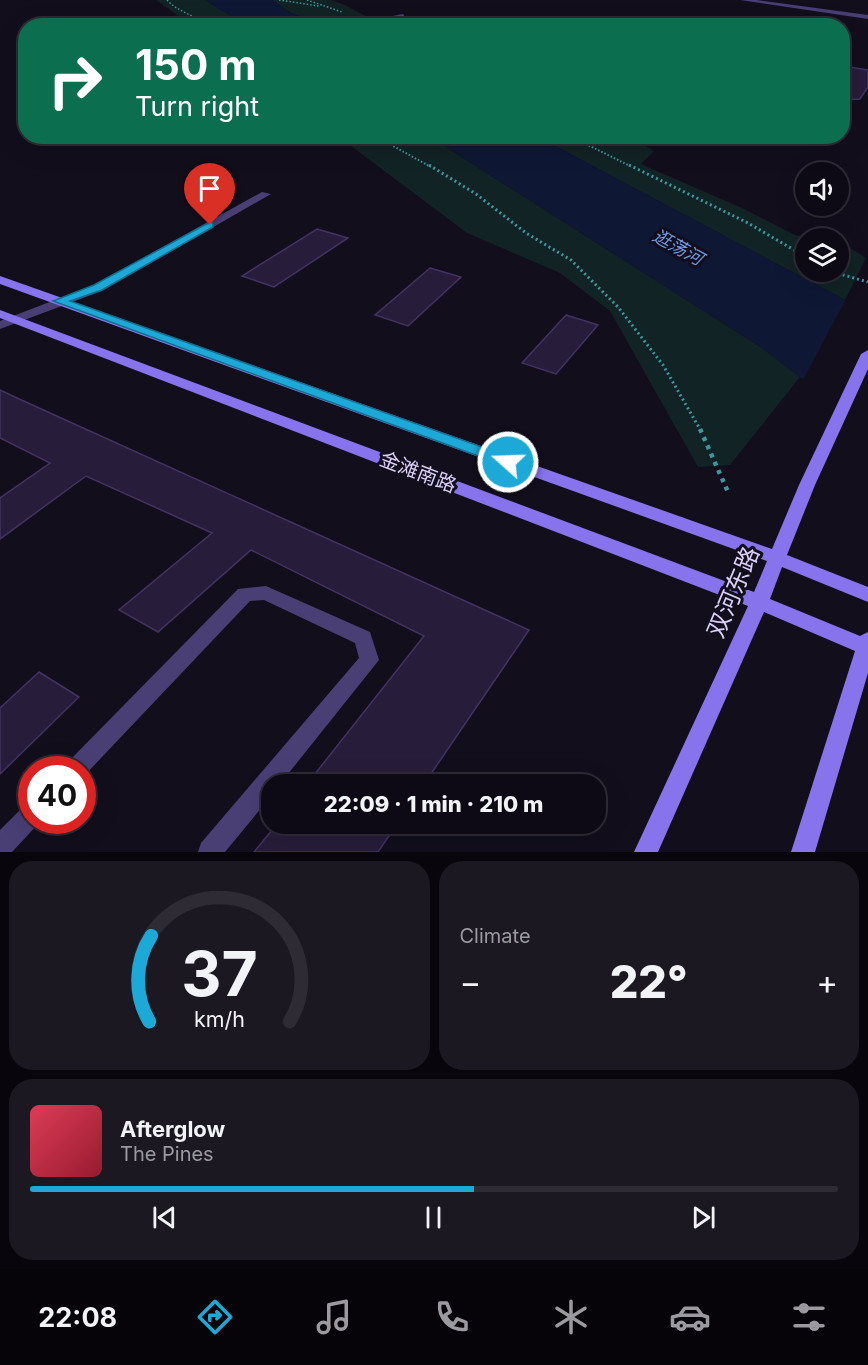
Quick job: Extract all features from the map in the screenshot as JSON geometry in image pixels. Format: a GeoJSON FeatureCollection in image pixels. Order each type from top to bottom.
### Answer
{"type":"FeatureCollection","features":[{"type":"Feature","properties":{"kind":"street"},"geometry":{"type":"LineString","coordinates":[[743,0],[868,17]]}},
{"type":"Feature","properties":{"kind":"street"},"geometry":{"type":"LineString","coordinates":[[391,18],[403,16]]}},
{"type":"Feature","properties":{"kind":"street"},"geometry":{"type":"LineString","coordinates":[[5,319],[98,288],[266,194]]}},
{"type":"Feature","properties":{"kind":"street","name":"金滩南路"},"geometry":{"type":"LineString","coordinates":[[0,280],[777,558],[868,595]]}},
{"type":"Feature","properties":{"kind":"street","name":"金滩南路"},"geometry":{"type":"LineString","coordinates":[[5,319],[759,602],[867,645]]}},
{"type":"Feature","properties":{"kind":"street","name":"双河东路"},"geometry":{"type":"LineString","coordinates":[[646,852],[759,602],[807,485],[868,354]]}},
{"type":"Feature","properties":{"kind":"street"},"geometry":{"type":"LineString","coordinates":[[89,756],[246,594],[266,593],[363,638],[369,660],[210,852]]}},
{"type":"Feature","properties":{"kind":"street"},"geometry":{"type":"LineString","coordinates":[[803,852],[867,645]]}},
{"type":"Feature","properties":{"kind":"street"},"geometry":{"type":"LineString","coordinates":[[0,847],[18,828]]}},
{"type":"Feature","properties":{"kind":"path"},"geometry":{"type":"LineString","coordinates":[[167,0],[171,6],[199,18]]}},
{"type":"Feature","properties":{"kind":"path"},"geometry":{"type":"LineString","coordinates":[[279,0],[329,6]]}},
{"type":"Feature","properties":{"kind":"path"},"geometry":{"type":"LineString","coordinates":[[392,144],[476,194],[526,233],[571,260],[618,306],[663,365],[701,431],[728,492]]}},
{"type":"Feature","properties":{"kind":"path"},"geometry":{"type":"LineString","coordinates":[[586,144],[748,223],[795,251]]}},
{"type":"Feature","properties":{"kind":"path"},"geometry":{"type":"LineString","coordinates":[[849,277],[868,282]]}},
{"type":"Feature","properties":{"kind":"shaded area"},"geometry":{"type":"Polygon","coordinates":[[[156,0],[205,0],[235,18],[181,18],[156,0]]]}},
{"type":"Feature","properties":{"kind":"shaded area"},"geometry":{"type":"Polygon","coordinates":[[[272,0],[331,0],[369,18],[305,18],[291,13],[272,0]]]}},
{"type":"Feature","properties":{"kind":"shaded area"},"geometry":{"type":"Polygon","coordinates":[[[348,144],[441,144],[762,348],[800,377],[730,465],[698,467],[610,311],[560,273],[467,233],[348,144]]]}},
{"type":"Feature","properties":{"kind":"shaded area"},"geometry":{"type":"Polygon","coordinates":[[[551,144],[642,144],[654,151],[641,164],[744,209],[795,235],[795,273],[551,144]]]}},
{"type":"Feature","properties":{"kind":"shaded area"},"geometry":{"type":"Polygon","coordinates":[[[849,247],[866,258],[845,300],[811,282],[849,282],[849,247]]]}},
{"type":"Feature","properties":{"kind":"water"},"geometry":{"type":"Polygon","coordinates":[[[205,0],[272,0],[291,13],[305,18],[235,18],[205,0]]]}},
{"type":"Feature","properties":{"kind":"water","name":"逛荡河"},"geometry":{"type":"Polygon","coordinates":[[[441,144],[551,144],[795,273],[795,282],[811,282],[868,312],[868,429],[762,348],[441,144]]]}},
{"type":"Feature","properties":{"kind":"pier"},"geometry":{"type":"Polygon","coordinates":[[[847,297],[868,309],[868,432],[802,382],[847,297]]]}},
{"type":"Feature","properties":{"kind":"building"},"geometry":{"type":"Polygon","coordinates":[[[850,67],[868,70],[868,87],[860,99],[850,100],[850,67]]]}},
{"type":"Feature","properties":{"kind":"building"},"geometry":{"type":"Polygon","coordinates":[[[317,229],[348,238],[274,287],[242,276],[317,229]]]}},
{"type":"Feature","properties":{"kind":"building"},"geometry":{"type":"Polygon","coordinates":[[[430,268],[461,277],[408,326],[375,315],[430,268]]]}},
{"type":"Feature","properties":{"kind":"building"},"geometry":{"type":"Polygon","coordinates":[[[566,315],[598,325],[556,374],[522,363],[566,315]]]}},
{"type":"Feature","properties":{"kind":"building"},"geometry":{"type":"Polygon","coordinates":[[[0,390],[529,630],[431,774],[315,774],[424,636],[251,550],[158,632],[119,610],[212,533],[86,476],[0,539],[0,498],[50,463],[0,438],[0,390]]]}},
{"type":"Feature","properties":{"kind":"building"},"geometry":{"type":"Polygon","coordinates":[[[39,672],[79,697],[0,774],[0,708],[39,672]]]}},
{"type":"Feature","properties":{"kind":"building"},"geometry":{"type":"Polygon","coordinates":[[[269,834],[390,834],[378,852],[254,852],[269,834]]]}},
{"type":"Feature","properties":{"kind":"route"},"geometry":{"type":"LineString","coordinates":[[210,225],[98,288],[59,301],[508,462]]}}]}
